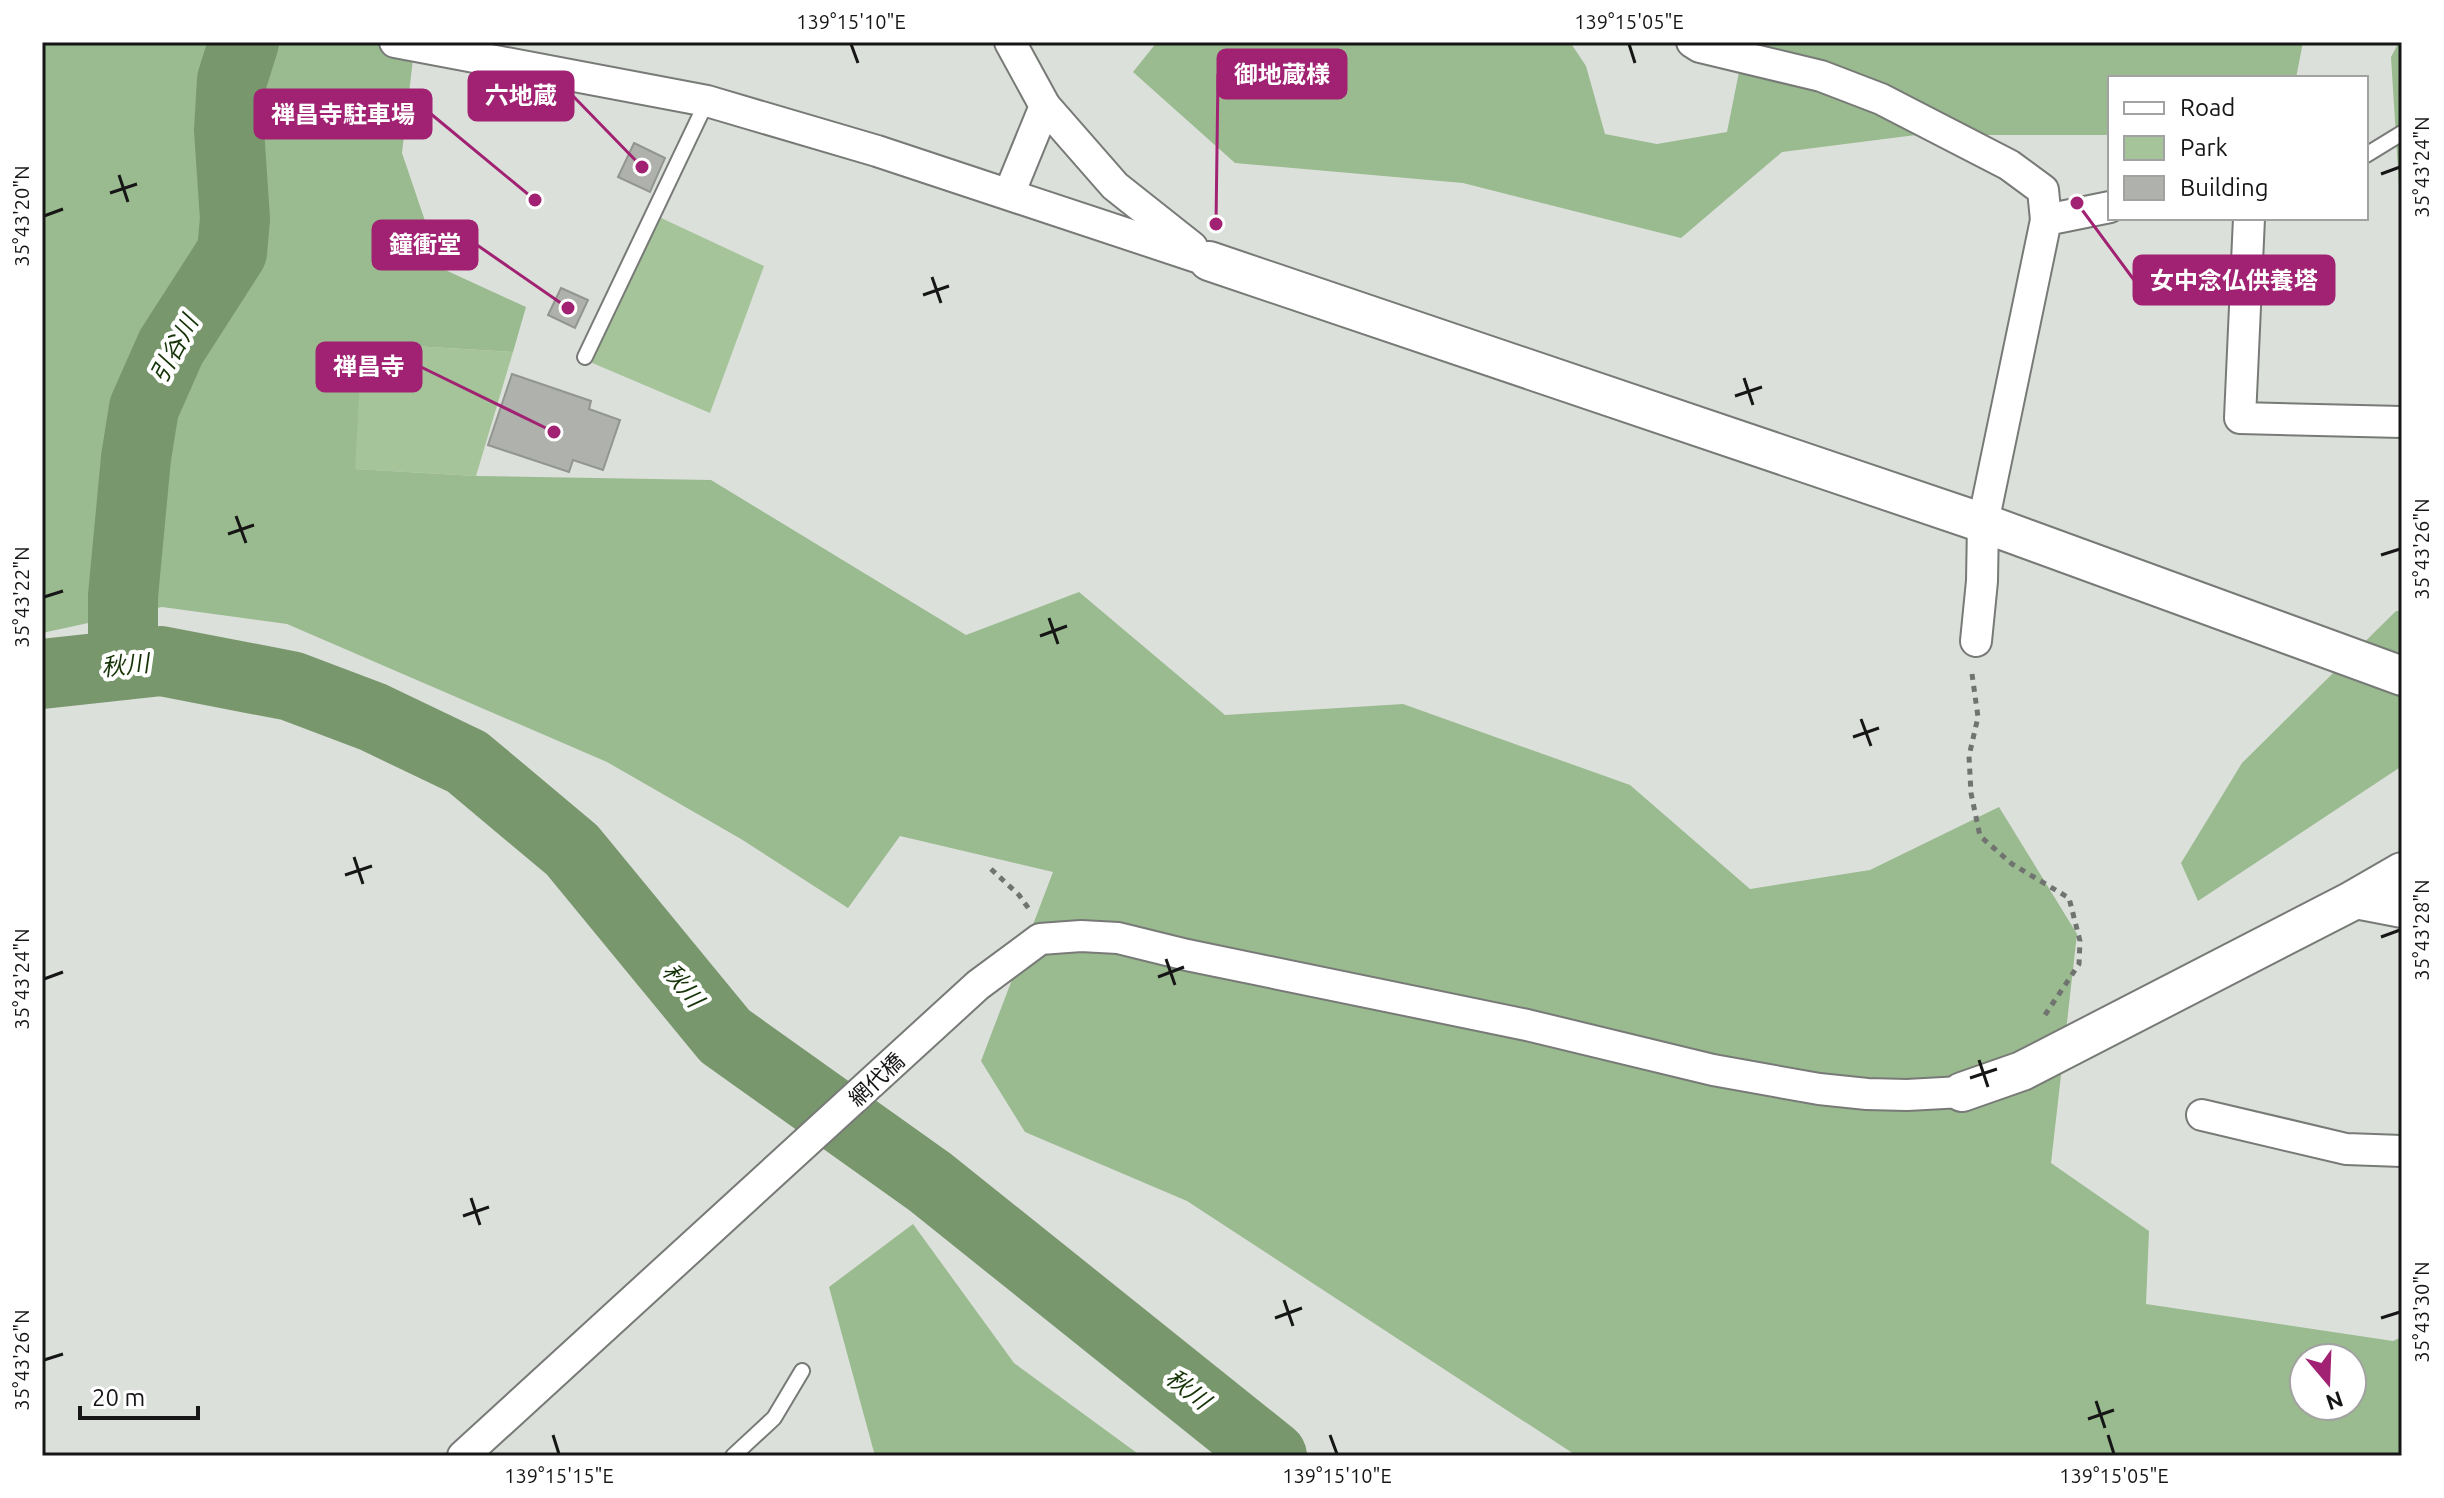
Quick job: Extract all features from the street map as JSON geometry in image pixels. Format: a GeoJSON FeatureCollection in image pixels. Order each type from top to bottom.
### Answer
{"type":"FeatureCollection","features":[{"type":"Feature","properties":{"kind":"street"},"geometry":{"type":"LineString","coordinates":[[1010,42],[1045,106],[1115,186],[1209,261]]}},
{"type":"Feature","properties":{"kind":"street"},"geometry":{"type":"LineString","coordinates":[[1692,42],[1700,47],[1821,76],[1881,99],[2009,165],[2043,190],[2046,220],[1983,523],[1982,581],[1976,641]]}},
{"type":"Feature","properties":{"kind":"street"},"geometry":{"type":"LineString","coordinates":[[408,44],[707,101],[877,151],[1983,523],[2402,676]]}},
{"type":"Feature","properties":{"kind":"street"},"geometry":{"type":"LineString","coordinates":[[1009,194],[1045,106]]}},
{"type":"Feature","properties":{"kind":"street"},"geometry":{"type":"LineString","coordinates":[[2046,220],[2108,207]]}},
{"type":"Feature","properties":{"kind":"street"},"geometry":{"type":"LineString","coordinates":[[2249,220],[2240,418],[2402,422]]}},
{"type":"Feature","properties":{"kind":"street"},"geometry":{"type":"LineString","coordinates":[[1040,939],[1081,936],[1118,938],[1527,1025],[1713,1070],[1819,1089],[1907,1095],[1962,1092],[2022,1071],[2350,902],[2402,872]]}},
{"type":"Feature","properties":{"kind":"street"},"geometry":{"type":"LineString","coordinates":[[2350,902],[2402,912]]}},
{"type":"Feature","properties":{"kind":"street","name":"網代橋"},"geometry":{"type":"LineString","coordinates":[[463,1456],[978,985],[1040,939]]}},
{"type":"Feature","properties":{"kind":"street"},"geometry":{"type":"LineString","coordinates":[[2202,1115],[2346,1149],[2402,1151]]}},
{"type":"Feature","properties":{"kind":"lane"},"geometry":{"type":"LineString","coordinates":[[585,357],[707,101]]}},
{"type":"Feature","properties":{"kind":"lane"},"geometry":{"type":"LineString","coordinates":[[2368,154],[2402,133]]}},
{"type":"Feature","properties":{"kind":"lane"},"geometry":{"type":"LineString","coordinates":[[733,1456],[774,1418],[802,1371]]}},
{"type":"Feature","properties":{"kind":"path"},"geometry":{"type":"LineString","coordinates":[[1976,641],[1971,673],[1978,717],[1969,756],[1971,793],[1980,836],[2012,864],[2069,898],[2080,941],[2079,964],[2043,1017]]}},
{"type":"Feature","properties":{"kind":"path"},"geometry":{"type":"LineString","coordinates":[[991,869],[1019,895],[1032,915],[1040,939]]}},
{"type":"Feature","properties":{"kind":"green space"},"geometry":{"type":"Polygon","coordinates":[[[42,42],[415,42],[402,153],[441,268],[526,307],[513,352],[362,343],[355,469],[476,476],[711,480],[966,635],[1079,592],[1225,715],[1403,704],[1630,785],[1750,889],[1870,870],[1999,807],[2077,934],[2051,1163],[2149,1231],[2146,1304],[2393,1341],[2402,1337],[2402,1456],[1577,1456],[1187,1201],[1025,1132],[981,1061],[1053,872],[900,836],[848,908],[741,839],[607,762],[287,624],[162,607],[42,633],[42,42]]]}},
{"type":"Feature","properties":{"kind":"green space"},"geometry":{"type":"Polygon","coordinates":[[[1157,42],[1570,42],[1586,66],[1605,134],[1657,144],[1727,132],[1745,42],[2303,42],[2296,76],[2108,76],[2108,135],[1916,135],[1782,152],[1681,238],[1463,183],[1235,163],[1133,72],[1157,42]]]}},
{"type":"Feature","properties":{"kind":"green space"},"geometry":{"type":"Polygon","coordinates":[[[2399,42],[2402,42],[2402,187],[2399,185],[2391,57],[2399,42]]]}},
{"type":"Feature","properties":{"kind":"green space"},"geometry":{"type":"Polygon","coordinates":[[[659,217],[764,266],[710,413],[590,362],[659,217]]]}},
{"type":"Feature","properties":{"kind":"green space"},"geometry":{"type":"Polygon","coordinates":[[[361,343],[513,352],[476,476],[354,469],[361,343]]]}},
{"type":"Feature","properties":{"kind":"green space"},"geometry":{"type":"Polygon","coordinates":[[[2396,611],[2402,611],[2402,766],[2198,901],[2181,863],[2242,763],[2396,611]]]}},
{"type":"Feature","properties":{"kind":"green space"},"geometry":{"type":"Polygon","coordinates":[[[913,1224],[1014,1363],[1141,1456],[875,1456],[829,1287],[913,1224]]]}},
{"type":"Feature","properties":{"kind":"building"},"geometry":{"type":"Polygon","coordinates":[[[634,143],[665,158],[650,192],[618,177],[634,143]]]}},
{"type":"Feature","properties":{"kind":"building"},"geometry":{"type":"Polygon","coordinates":[[[561,288],[588,300],[575,328],[548,315],[561,288]]]}},
{"type":"Feature","properties":{"kind":"building"},"geometry":{"type":"Polygon","coordinates":[[[512,374],[591,401],[589,409],[620,420],[603,470],[573,460],[569,472],[488,445],[512,374]]]}},
{"type":"Feature","properties":{"kind":"waterway","name":"引谷川"},"geometry":{"type":"LineString","coordinates":[[123,665],[123,596],[144,408],[171,347],[232,252],[235,219],[229,130],[232,80],[244,42]]}},
{"type":"Feature","properties":{"kind":"waterway","name":"秋川"},"geometry":{"type":"LineString","coordinates":[[42,674],[161,661],[291,686],[373,717],[467,762],[572,850],[725,1036],[930,1182],[1272,1456]]}},
{"type":"Feature","properties":{"kind":"place","name":"六地蔵"},"geometry":{"type":"Point","coordinates":[642,167]}},
{"type":"Feature","properties":{"kind":"place","name":"禅昌寺駐車場"},"geometry":{"type":"Point","coordinates":[535,200]}},
{"type":"Feature","properties":{"kind":"place","name":"女中念仏供養塔"},"geometry":{"type":"Point","coordinates":[2077,203]}},
{"type":"Feature","properties":{"kind":"place","name":"御地蔵様"},"geometry":{"type":"Point","coordinates":[1216,224]}},
{"type":"Feature","properties":{"kind":"place","name":"鐘衝堂"},"geometry":{"type":"Point","coordinates":[568,308]}},
{"type":"Feature","properties":{"kind":"place","name":"禅昌寺"},"geometry":{"type":"Point","coordinates":[554,432]}}]}
